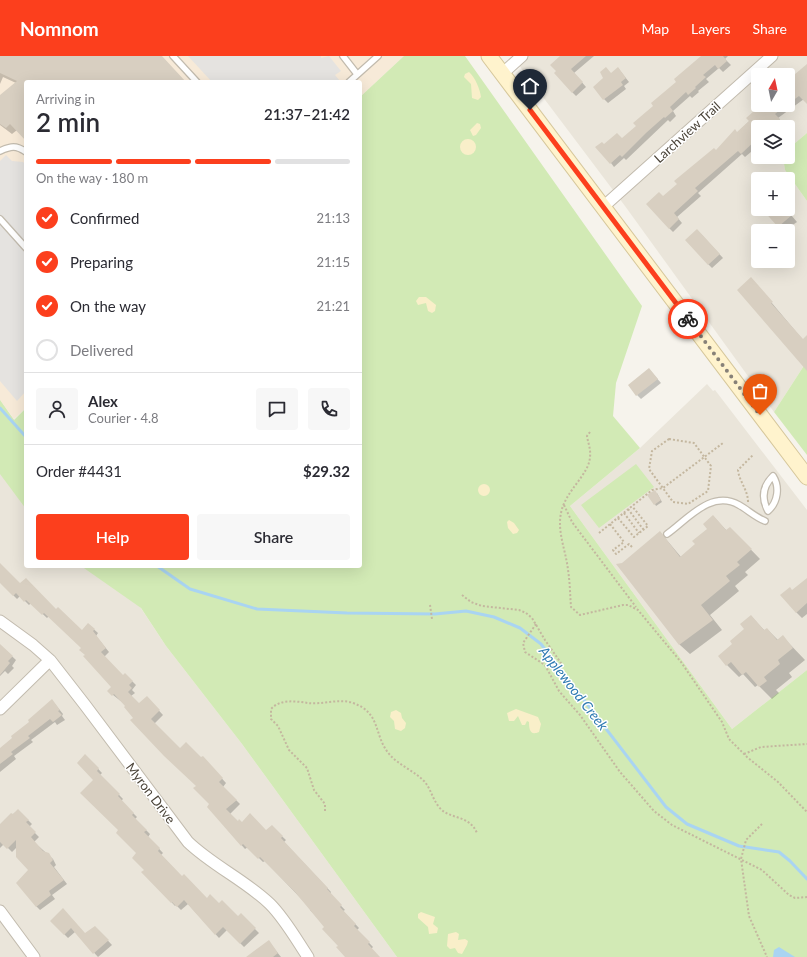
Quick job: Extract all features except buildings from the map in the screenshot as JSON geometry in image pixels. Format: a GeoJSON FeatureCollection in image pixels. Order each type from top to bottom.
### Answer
{"type":"FeatureCollection","features":[{"type":"Feature","properties":{"kind":"main road"},"geometry":{"type":"LineString","coordinates":[[489,56],[807,477]]}},
{"type":"Feature","properties":{"kind":"street"},"geometry":{"type":"LineString","coordinates":[[503,73],[522,56]]}},
{"type":"Feature","properties":{"kind":"street","name":"Larchview Trail"},"geometry":{"type":"LineString","coordinates":[[603,207],[772,56]]}},
{"type":"Feature","properties":{"kind":"street","name":"Myron Drive"},"geometry":{"type":"LineString","coordinates":[[0,621],[33,645],[50,660],[188,842],[206,858],[250,888],[270,904],[284,921],[308,957]]}},
{"type":"Feature","properties":{"kind":"street"},"geometry":{"type":"LineString","coordinates":[[0,709],[50,660]]}},
{"type":"Feature","properties":{"kind":"street"},"geometry":{"type":"LineString","coordinates":[[0,911],[34,957]]}},
{"type":"Feature","properties":{"kind":"lane"},"geometry":{"type":"LineString","coordinates":[[173,56],[195,80]]}},
{"type":"Feature","properties":{"kind":"lane"},"geometry":{"type":"LineString","coordinates":[[343,56],[357,74]]}},
{"type":"Feature","properties":{"kind":"lane"},"geometry":{"type":"LineString","coordinates":[[351,80],[378,56]]}},
{"type":"Feature","properties":{"kind":"lane"},"geometry":{"type":"LineString","coordinates":[[0,151],[11,146],[19,147],[24,151]]}},
{"type":"Feature","properties":{"kind":"lane"},"geometry":{"type":"LineString","coordinates":[[0,219],[24,246]]}},
{"type":"Feature","properties":{"kind":"lane"},"geometry":{"type":"LineString","coordinates":[[773,476],[776,481],[777,493],[772,507],[768,511],[764,504],[764,490],[767,482],[773,476]]}},
{"type":"Feature","properties":{"kind":"lane"},"geometry":{"type":"LineString","coordinates":[[667,534],[695,510],[714,501],[727,500],[738,504],[765,521]]}},
{"type":"Feature","properties":{"kind":"path"},"geometry":{"type":"LineString","coordinates":[[590,432],[587,436],[590,448],[590,459],[587,469],[569,491],[559,522],[568,570],[571,607],[580,615],[623,605],[628,605],[638,610]]}},
{"type":"Feature","properties":{"kind":"path"},"geometry":{"type":"LineString","coordinates":[[669,439],[694,443],[704,457],[711,466],[708,491],[688,504],[673,502],[649,469],[652,451],[669,439]]}},
{"type":"Feature","properties":{"kind":"path"},"geometry":{"type":"LineString","coordinates":[[599,533],[652,490],[663,488],[722,443]]}},
{"type":"Feature","properties":{"kind":"path"},"geometry":{"type":"LineString","coordinates":[[749,512],[748,493],[738,470],[753,455]]}},
{"type":"Feature","properties":{"kind":"path"},"geometry":{"type":"LineString","coordinates":[[564,504],[577,528],[623,593],[681,662],[722,722],[729,739],[744,754],[778,782],[807,812]]}},
{"type":"Feature","properties":{"kind":"path"},"geometry":{"type":"LineString","coordinates":[[618,518],[634,537],[648,526],[632,506]]}},
{"type":"Feature","properties":{"kind":"path"},"geometry":{"type":"LineString","coordinates":[[628,509],[643,530]]}},
{"type":"Feature","properties":{"kind":"path"},"geometry":{"type":"LineString","coordinates":[[624,513],[639,533]]}},
{"type":"Feature","properties":{"kind":"path"},"geometry":{"type":"LineString","coordinates":[[610,524],[624,542],[613,550],[616,554],[629,544],[632,547]]}},
{"type":"Feature","properties":{"kind":"path"},"geometry":{"type":"LineString","coordinates":[[462,595],[471,602],[482,606],[518,610],[526,613],[536,624],[563,666]]}},
{"type":"Feature","properties":{"kind":"path"},"geometry":{"type":"LineString","coordinates":[[430,605],[432,619]]}},
{"type":"Feature","properties":{"kind":"path"},"geometry":{"type":"LineString","coordinates":[[536,624],[523,643],[525,652],[545,665],[559,691],[580,715],[620,772],[654,811],[672,825],[762,870],[789,895],[795,898],[807,897]]}},
{"type":"Feature","properties":{"kind":"path"},"geometry":{"type":"LineString","coordinates":[[325,811],[325,804],[314,790],[307,768],[289,750],[278,726],[271,719],[271,709],[274,705],[289,702],[315,704],[346,701],[362,707],[374,718],[390,755],[424,781],[431,790],[435,801],[443,811],[467,820],[474,825],[477,833]]}},
{"type":"Feature","properties":{"kind":"path"},"geometry":{"type":"LineString","coordinates":[[744,754],[761,747],[807,744]]}},
{"type":"Feature","properties":{"kind":"path"},"geometry":{"type":"LineString","coordinates":[[762,824],[746,840],[741,859],[749,916],[767,957]]}},
{"type":"Feature","properties":{"kind":"shaded area"},"geometry":{"type":"Polygon","coordinates":[[[0,56],[404,56],[362,95],[362,80],[24,80],[24,410],[14,419],[0,400],[0,56]]]}},
{"type":"Feature","properties":{"kind":"shaded area"},"geometry":{"type":"Polygon","coordinates":[[[188,56],[321,56],[321,58],[329,56],[341,71],[335,75],[339,80],[210,80],[188,56]]]}},
{"type":"Feature","properties":{"kind":"shaded area"},"geometry":{"type":"Polygon","coordinates":[[[512,56],[807,56],[807,133],[795,143],[795,120],[751,120],[751,164],[784,164],[786,172],[751,172],[751,216],[795,216],[795,184],[807,201],[807,361],[774,412],[625,206],[512,56]]]}},
{"type":"Feature","properties":{"kind":"shaded area"},"geometry":{"type":"Polygon","coordinates":[[[6,155],[12,161],[24,163],[24,393],[17,401],[0,381],[0,161],[6,155]]]}},
{"type":"Feature","properties":{"kind":"shaded area"},"geometry":{"type":"Polygon","coordinates":[[[707,384],[713,391],[715,390],[807,510],[807,670],[732,729],[570,506],[640,448],[707,384]]]}},
{"type":"Feature","properties":{"kind":"shaded area"},"geometry":{"type":"Polygon","coordinates":[[[0,400],[24,433],[24,568],[114,568],[166,646],[242,744],[397,957],[0,957],[0,400]]]}},
{"type":"Feature","properties":{"kind":"green space"},"geometry":{"type":"Polygon","coordinates":[[[404,56],[465,56],[642,306],[616,383],[613,416],[640,448],[570,506],[732,729],[807,670],[807,957],[397,957],[242,744],[166,646],[141,608],[84,568],[362,568],[362,95],[404,56]]]}},
{"type":"Feature","properties":{"kind":"green space"},"geometry":{"type":"Polygon","coordinates":[[[807,133],[807,201],[795,184],[795,172],[786,172],[785,170],[784,164],[795,164],[795,143],[807,133]]]}},
{"type":"Feature","properties":{"kind":"green space"},"geometry":{"type":"Polygon","coordinates":[[[807,361],[807,455],[774,412],[807,361]]]}},
{"type":"Feature","properties":{"kind":"green space"},"geometry":{"type":"Polygon","coordinates":[[[0,400],[14,420],[24,410],[24,506],[0,474],[0,400]]]}},
{"type":"Feature","properties":{"kind":"green space"},"geometry":{"type":"Polygon","coordinates":[[[636,464],[654,487],[599,528],[581,505],[636,464]]]}},
{"type":"Feature","properties":{"kind":"sand"},"geometry":{"type":"Polygon","coordinates":[[[469,72],[480,90],[481,97],[478,100],[472,98],[471,84],[464,77],[465,74],[469,72]]]}},
{"type":"Feature","properties":{"kind":"sand"},"geometry":{"type":"Polygon","coordinates":[[[477,123],[480,124],[481,128],[476,135],[473,136],[470,130],[477,123]]]}},
{"type":"Feature","properties":{"kind":"sand"},"geometry":{"type":"Polygon","coordinates":[[[468,139],[474,141],[476,147],[474,153],[468,155],[462,153],[460,147],[462,141],[468,139]]]}},
{"type":"Feature","properties":{"kind":"sand"},"geometry":{"type":"Polygon","coordinates":[[[419,297],[426,297],[436,305],[435,311],[432,313],[428,311],[426,303],[418,305],[416,301],[419,297]]]}},
{"type":"Feature","properties":{"kind":"sand"},"geometry":{"type":"Polygon","coordinates":[[[482,484],[486,484],[490,490],[486,496],[482,496],[478,492],[478,488],[482,484]]]}},
{"type":"Feature","properties":{"kind":"sand"},"geometry":{"type":"Polygon","coordinates":[[[509,520],[514,523],[519,530],[517,533],[513,534],[508,528],[507,522],[509,520]]]}},
{"type":"Feature","properties":{"kind":"sand"},"geometry":{"type":"Polygon","coordinates":[[[516,709],[538,717],[541,724],[539,732],[532,732],[529,722],[527,721],[525,725],[522,725],[518,716],[514,721],[509,721],[507,713],[516,709]]]}},
{"type":"Feature","properties":{"kind":"sand"},"geometry":{"type":"Polygon","coordinates":[[[396,710],[401,713],[402,718],[406,723],[405,728],[401,731],[395,729],[394,721],[390,717],[391,712],[396,710]]]}},
{"type":"Feature","properties":{"kind":"sand"},"geometry":{"type":"Polygon","coordinates":[[[421,912],[435,917],[433,924],[438,928],[437,933],[429,934],[428,927],[418,918],[418,914],[421,912]]]}},
{"type":"Feature","properties":{"kind":"sand"},"geometry":{"type":"Polygon","coordinates":[[[456,932],[459,934],[458,940],[465,939],[468,941],[462,954],[458,953],[455,948],[450,949],[447,946],[448,934],[456,932]]]}},
{"type":"Feature","properties":{"kind":"water"},"geometry":{"type":"Polygon","coordinates":[[[779,947],[795,957],[773,957],[774,950],[779,947]]]}},
{"type":"Feature","properties":{"kind":"waterway","name":"Applewood Creek"},"geometry":{"type":"LineString","coordinates":[[0,408],[24,435]]}},
{"type":"Feature","properties":{"kind":"waterway","name":"Applewood Creek"},"geometry":{"type":"LineString","coordinates":[[160,568],[190,589],[257,609],[347,613],[435,614],[466,611],[494,617],[520,628],[541,644],[666,807],[687,824],[739,846],[779,852],[807,879]]}},
{"type":"Feature","properties":{"kind":"way so far"},"geometry":{"type":"LineString","coordinates":[[688,319],[760,415]]}},
{"type":"Feature","properties":{"kind":"route"},"geometry":{"type":"LineString","coordinates":[[530,110],[688,319]]}}]}
